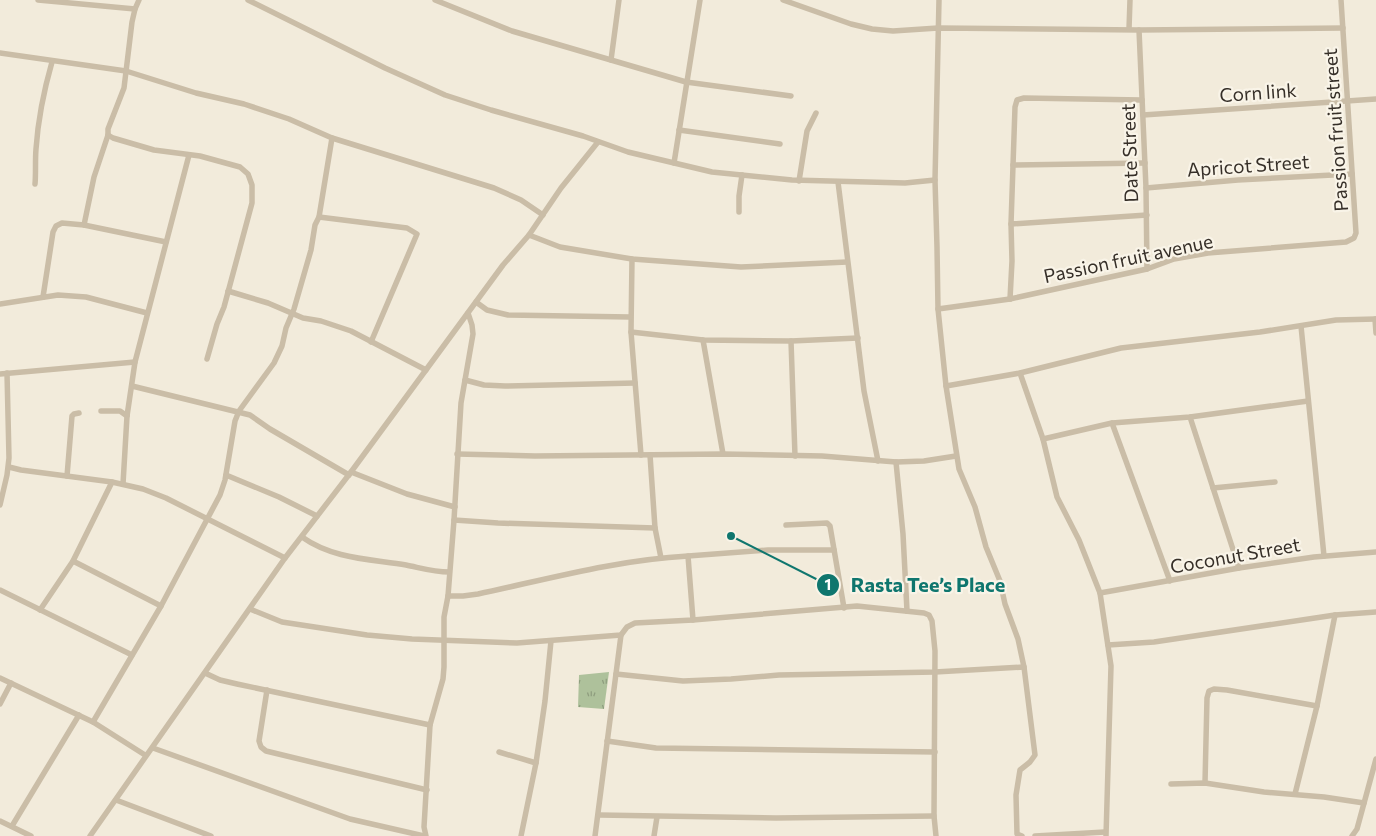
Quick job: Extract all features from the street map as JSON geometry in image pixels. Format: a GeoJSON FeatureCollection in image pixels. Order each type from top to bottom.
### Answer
{"type":"FeatureCollection","features":[{"type":"Feature","properties":{"kind":"street"},"geometry":{"type":"LineString","coordinates":[[38,0],[135,9]]}},
{"type":"Feature","properties":{"kind":"street"},"geometry":{"type":"LineString","coordinates":[[84,225],[94,176],[108,135],[108,129],[124,88],[135,9],[139,0]]}},
{"type":"Feature","properties":{"kind":"street"},"geometry":{"type":"LineString","coordinates":[[249,0],[385,68],[445,95],[628,152],[712,172],[799,181],[905,183],[936,180]]}},
{"type":"Feature","properties":{"kind":"street"},"geometry":{"type":"LineString","coordinates":[[435,0],[512,31],[686,82],[791,96]]}},
{"type":"Feature","properties":{"kind":"street"},"geometry":{"type":"LineString","coordinates":[[611,60],[619,0]]}},
{"type":"Feature","properties":{"kind":"street"},"geometry":{"type":"LineString","coordinates":[[674,163],[700,0]]}},
{"type":"Feature","properties":{"kind":"street"},"geometry":{"type":"LineString","coordinates":[[783,0],[851,24],[893,31],[938,28],[1129,29],[1140,33],[1343,28]]}},
{"type":"Feature","properties":{"kind":"street"},"geometry":{"type":"LineString","coordinates":[[939,0],[936,180],[938,309],[946,386],[959,469],[975,507],[986,547],[1000,581],[1024,667],[1035,755],[1020,770],[1016,795],[1017,834],[1022,836]]}},
{"type":"Feature","properties":{"kind":"street"},"geometry":{"type":"LineString","coordinates":[[1129,29],[1130,0]]}},
{"type":"Feature","properties":{"kind":"street","name":"Passion fruit street"},"geometry":{"type":"LineString","coordinates":[[1341,0],[1356,233],[1354,238]]}},
{"type":"Feature","properties":{"kind":"street","name":"Date Street"},"geometry":{"type":"LineString","coordinates":[[1140,33],[1147,215],[1147,269]]}},
{"type":"Feature","properties":{"kind":"street"},"geometry":{"type":"LineString","coordinates":[[0,53],[52,62],[126,71],[196,93],[244,104],[290,119],[332,138],[494,188],[521,200],[543,215]]}},
{"type":"Feature","properties":{"kind":"street"},"geometry":{"type":"LineString","coordinates":[[35,184],[36,148],[40,117],[52,62]]}},
{"type":"Feature","properties":{"kind":"street"},"geometry":{"type":"LineString","coordinates":[[1010,299],[1015,107],[1017,100],[1024,98],[1142,100]]}},
{"type":"Feature","properties":{"kind":"street","name":"Corn link"},"geometry":{"type":"LineString","coordinates":[[1142,115],[1376,99]]}},
{"type":"Feature","properties":{"kind":"street"},"geometry":{"type":"LineString","coordinates":[[799,181],[807,131],[816,113]]}},
{"type":"Feature","properties":{"kind":"street"},"geometry":{"type":"LineString","coordinates":[[679,130],[780,144]]}},
{"type":"Feature","properties":{"kind":"street"},"geometry":{"type":"LineString","coordinates":[[108,135],[132,145],[200,156],[240,167],[248,174],[252,185],[252,203],[228,292],[207,359]]}},
{"type":"Feature","properties":{"kind":"street"},"geometry":{"type":"LineString","coordinates":[[93,722],[161,606],[220,495],[226,475],[235,421],[239,411],[274,363],[282,346],[311,250],[315,225],[319,217],[332,138]]}},
{"type":"Feature","properties":{"kind":"street"},"geometry":{"type":"LineString","coordinates":[[90,836],[285,558],[350,474],[503,265],[529,235],[561,188],[598,142]]}},
{"type":"Feature","properties":{"kind":"street"},"geometry":{"type":"LineString","coordinates":[[123,484],[127,416],[135,362],[189,155]]}},
{"type":"Feature","properties":{"kind":"street"},"geometry":{"type":"LineString","coordinates":[[1013,165],[1145,163]]}},
{"type":"Feature","properties":{"kind":"street","name":"Apricot Street"},"geometry":{"type":"LineString","coordinates":[[1146,188],[1238,180],[1352,174]]}},
{"type":"Feature","properties":{"kind":"street"},"geometry":{"type":"LineString","coordinates":[[739,212],[742,175]]}},
{"type":"Feature","properties":{"kind":"street"},"geometry":{"type":"LineString","coordinates":[[838,182],[864,392],[878,461]]}},
{"type":"Feature","properties":{"kind":"street"},"geometry":{"type":"LineString","coordinates":[[1011,224],[1147,215]]}},
{"type":"Feature","properties":{"kind":"street"},"geometry":{"type":"LineString","coordinates":[[319,217],[407,228],[418,234],[371,342]]}},
{"type":"Feature","properties":{"kind":"street"},"geometry":{"type":"LineString","coordinates":[[43,297],[53,232],[56,226],[62,223],[84,225],[166,242]]}},
{"type":"Feature","properties":{"kind":"street"},"geometry":{"type":"LineString","coordinates":[[529,235],[560,247],[632,259],[741,267],[848,262]]}},
{"type":"Feature","properties":{"kind":"street","name":"Passion fruit avenue"},"geometry":{"type":"LineString","coordinates":[[938,309],[1010,299],[1147,269],[1174,259],[1208,253],[1346,242],[1354,238]]}},
{"type":"Feature","properties":{"kind":"street"},"geometry":{"type":"LineString","coordinates":[[632,259],[630,317],[641,455]]}},
{"type":"Feature","properties":{"kind":"street"},"geometry":{"type":"LineString","coordinates":[[228,292],[268,302],[303,318],[351,330],[426,370]]}},
{"type":"Feature","properties":{"kind":"street"},"geometry":{"type":"LineString","coordinates":[[0,304],[58,295],[86,297],[147,313]]}},
{"type":"Feature","properties":{"kind":"street"},"geometry":{"type":"LineString","coordinates":[[476,302],[487,310],[508,315],[630,317]]}},
{"type":"Feature","properties":{"kind":"street"},"geometry":{"type":"LineString","coordinates":[[153,748],[350,819],[425,836],[430,725],[442,679],[445,640],[444,617],[448,596],[461,403],[473,329],[468,313]]}},
{"type":"Feature","properties":{"kind":"street"},"geometry":{"type":"LineString","coordinates":[[946,386],[1020,373],[1121,348],[1260,332],[1336,320],[1375,319],[1376,333]]}},
{"type":"Feature","properties":{"kind":"street"},"geometry":{"type":"LineString","coordinates":[[1301,326],[1324,556]]}},
{"type":"Feature","properties":{"kind":"street"},"geometry":{"type":"LineString","coordinates":[[631,332],[703,340],[791,341],[858,338]]}},
{"type":"Feature","properties":{"kind":"street"},"geometry":{"type":"LineString","coordinates":[[703,340],[723,454]]}},
{"type":"Feature","properties":{"kind":"street"},"geometry":{"type":"LineString","coordinates":[[791,341],[795,456]]}},
{"type":"Feature","properties":{"kind":"street"},"geometry":{"type":"LineString","coordinates":[[0,374],[135,362]]}},
{"type":"Feature","properties":{"kind":"street"},"geometry":{"type":"LineString","coordinates":[[0,506],[9,467],[7,373]]}},
{"type":"Feature","properties":{"kind":"street"},"geometry":{"type":"LineString","coordinates":[[1020,373],[1043,439],[1057,497],[1080,540],[1100,593],[1111,666],[1106,834],[1035,836]]}},
{"type":"Feature","properties":{"kind":"street"},"geometry":{"type":"LineString","coordinates":[[465,380],[484,385],[505,386],[636,384]]}},
{"type":"Feature","properties":{"kind":"street"},"geometry":{"type":"LineString","coordinates":[[132,386],[250,415],[270,429],[350,474],[407,494],[454,507]]}},
{"type":"Feature","properties":{"kind":"street"},"geometry":{"type":"LineString","coordinates":[[1043,439],[1112,423],[1190,417],[1308,401]]}},
{"type":"Feature","properties":{"kind":"street"},"geometry":{"type":"LineString","coordinates":[[101,411],[120,411],[127,416]]}},
{"type":"Feature","properties":{"kind":"street"},"geometry":{"type":"LineString","coordinates":[[67,476],[72,416],[78,413]]}},
{"type":"Feature","properties":{"kind":"street"},"geometry":{"type":"LineString","coordinates":[[1190,417],[1239,568]]}},
{"type":"Feature","properties":{"kind":"street"},"geometry":{"type":"LineString","coordinates":[[1112,423],[1170,581]]}},
{"type":"Feature","properties":{"kind":"street"},"geometry":{"type":"LineString","coordinates":[[457,454],[723,454],[896,462],[924,461],[956,456]]}},
{"type":"Feature","properties":{"kind":"street"},"geometry":{"type":"LineString","coordinates":[[650,455],[655,528],[661,558]]}},
{"type":"Feature","properties":{"kind":"street"},"geometry":{"type":"LineString","coordinates":[[896,462],[903,534],[906,611]]}},
{"type":"Feature","properties":{"kind":"street"},"geometry":{"type":"LineString","coordinates":[[9,467],[123,484],[166,498],[285,558]]}},
{"type":"Feature","properties":{"kind":"street"},"geometry":{"type":"LineString","coordinates":[[226,475],[279,497],[317,516]]}},
{"type":"Feature","properties":{"kind":"street"},"geometry":{"type":"LineString","coordinates":[[40,610],[73,561],[112,482]]}},
{"type":"Feature","properties":{"kind":"street"},"geometry":{"type":"LineString","coordinates":[[1213,488],[1275,482]]}},
{"type":"Feature","properties":{"kind":"street"},"geometry":{"type":"LineString","coordinates":[[454,520],[655,528]]}},
{"type":"Feature","properties":{"kind":"street"},"geometry":{"type":"LineString","coordinates":[[786,525],[827,523],[830,526],[844,608]]}},
{"type":"Feature","properties":{"kind":"street"},"geometry":{"type":"LineString","coordinates":[[302,537],[321,548],[357,558],[434,572],[449,572]]}},
{"type":"Feature","properties":{"kind":"street"},"geometry":{"type":"LineString","coordinates":[[448,596],[478,594],[598,566],[661,558],[768,550],[834,550]]}},
{"type":"Feature","properties":{"kind":"street","name":"Coconut Street"},"geometry":{"type":"LineString","coordinates":[[1100,593],[1239,568],[1324,556],[1376,552]]}},
{"type":"Feature","properties":{"kind":"street"},"geometry":{"type":"LineString","coordinates":[[688,556],[693,620]]}},
{"type":"Feature","properties":{"kind":"street"},"geometry":{"type":"LineString","coordinates":[[73,561],[161,606]]}},
{"type":"Feature","properties":{"kind":"street"},"geometry":{"type":"LineString","coordinates":[[0,590],[132,654]]}},
{"type":"Feature","properties":{"kind":"street"},"geometry":{"type":"LineString","coordinates":[[595,836],[621,635],[627,627],[635,623],[857,606],[924,613],[929,615],[932,621],[935,650],[934,816],[936,836]]}},
{"type":"Feature","properties":{"kind":"street"},"geometry":{"type":"LineString","coordinates":[[250,609],[282,622],[367,635],[517,643],[621,635]]}},
{"type":"Feature","properties":{"kind":"street"},"geometry":{"type":"LineString","coordinates":[[1108,645],[1154,642],[1335,614],[1376,612]]}},
{"type":"Feature","properties":{"kind":"street"},"geometry":{"type":"LineString","coordinates":[[1295,794],[1317,706],[1335,614]]}},
{"type":"Feature","properties":{"kind":"street"},"geometry":{"type":"LineString","coordinates":[[521,836],[536,763],[545,701],[550,641]]}},
{"type":"Feature","properties":{"kind":"street"},"geometry":{"type":"LineString","coordinates":[[616,674],[683,681],[731,680],[780,675],[934,672],[1024,667]]}},
{"type":"Feature","properties":{"kind":"street"},"geometry":{"type":"LineString","coordinates":[[204,673],[220,680],[303,696],[430,725]]}},
{"type":"Feature","properties":{"kind":"street"},"geometry":{"type":"LineString","coordinates":[[0,678],[93,722],[145,755]]}},
{"type":"Feature","properties":{"kind":"street"},"geometry":{"type":"LineString","coordinates":[[0,704],[11,683]]}},
{"type":"Feature","properties":{"kind":"street"},"geometry":{"type":"LineString","coordinates":[[1205,783],[1207,698],[1209,691],[1214,689],[1227,690],[1317,706]]}},
{"type":"Feature","properties":{"kind":"street"},"geometry":{"type":"LineString","coordinates":[[267,690],[259,741],[261,747],[266,751],[427,790]]}},
{"type":"Feature","properties":{"kind":"street"},"geometry":{"type":"LineString","coordinates":[[12,826],[78,715]]}},
{"type":"Feature","properties":{"kind":"street"},"geometry":{"type":"LineString","coordinates":[[607,741],[656,748],[935,752]]}},
{"type":"Feature","properties":{"kind":"street"},"geometry":{"type":"LineString","coordinates":[[499,752],[536,763]]}},
{"type":"Feature","properties":{"kind":"street"},"geometry":{"type":"LineString","coordinates":[[1352,836],[1357,829],[1376,759]]}},
{"type":"Feature","properties":{"kind":"street"},"geometry":{"type":"LineString","coordinates":[[1171,784],[1205,783],[1264,792],[1364,803]]}},
{"type":"Feature","properties":{"kind":"street"},"geometry":{"type":"LineString","coordinates":[[116,800],[211,836]]}},
{"type":"Feature","properties":{"kind":"street"},"geometry":{"type":"LineString","coordinates":[[599,814],[657,817],[776,818],[934,816]]}},
{"type":"Feature","properties":{"kind":"street"},"geometry":{"type":"LineString","coordinates":[[654,836],[657,817]]}},
{"type":"Feature","properties":{"kind":"street"},"geometry":{"type":"LineString","coordinates":[[0,821],[31,836]]}},
{"type":"Feature","properties":{"kind":"green space"},"geometry":{"type":"Polygon","coordinates":[[[609,672],[604,709],[578,707],[579,675],[609,672]]]}},
{"type":"Feature","properties":{"kind":"place","name":"Rasta Tee’s Place"},"geometry":{"type":"Point","coordinates":[731,536]}}]}
